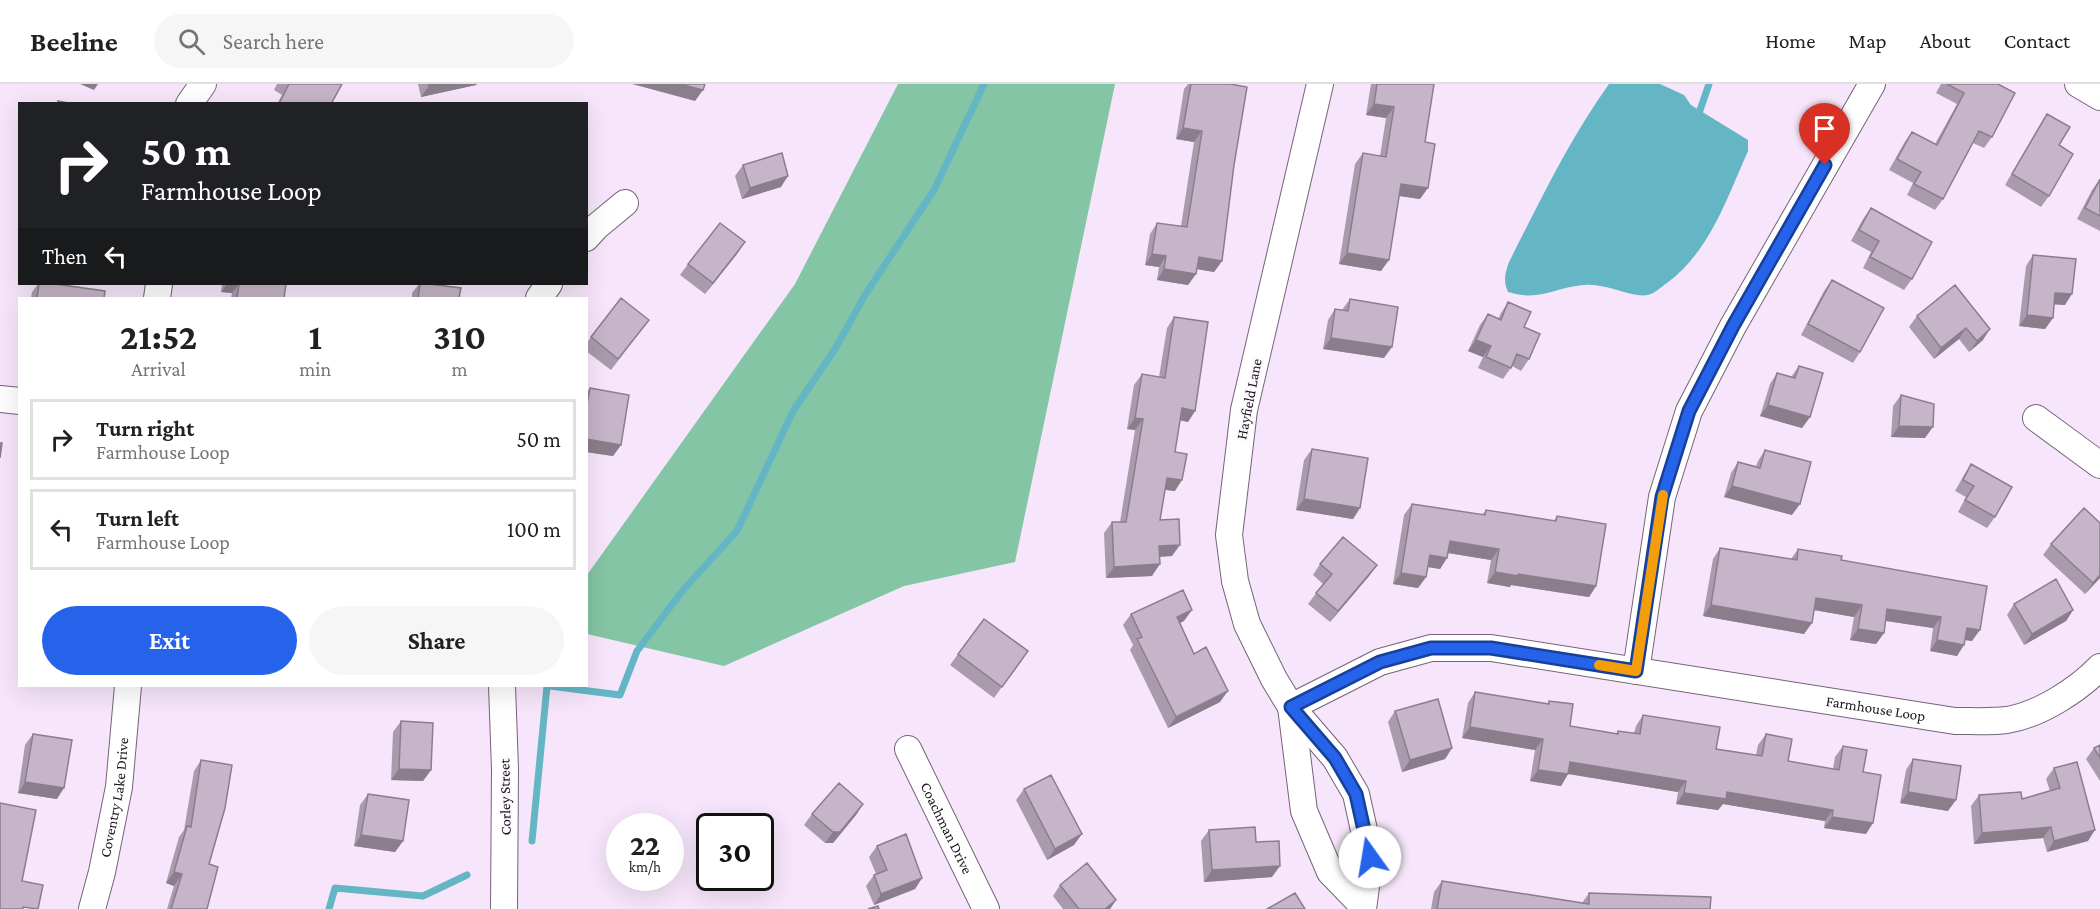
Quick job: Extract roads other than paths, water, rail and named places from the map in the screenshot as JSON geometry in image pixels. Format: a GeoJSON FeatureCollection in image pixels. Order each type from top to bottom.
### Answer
{"type":"FeatureCollection","features":[{"type":"Feature","properties":{"kind":"street"},"geometry":{"type":"LineString","coordinates":[[190,102],[203,84]]}},
{"type":"Feature","properties":{"kind":"street","name":"Hayfield Lane"},"geometry":{"type":"LineString","coordinates":[[1320,84],[1244,410],[1229,534],[1235,581],[1247,624],[1274,679],[1291,707],[1335,758],[1356,794],[1370,857],[1363,908]]}},
{"type":"Feature","properties":{"kind":"street"},"geometry":{"type":"LineString","coordinates":[[1636,671],[1662,497],[1689,411],[1733,326],[1872,84]]}},
{"type":"Feature","properties":{"kind":"street"},"geometry":{"type":"LineString","coordinates":[[2078,84],[2100,97]]}},
{"type":"Feature","properties":{"kind":"street"},"geometry":{"type":"LineString","coordinates":[[588,236],[625,203]]}},
{"type":"Feature","properties":{"kind":"street"},"geometry":{"type":"LineString","coordinates":[[539,297],[548,285]]}},
{"type":"Feature","properties":{"kind":"street"},"geometry":{"type":"LineString","coordinates":[[0,399],[18,401]]}},
{"type":"Feature","properties":{"kind":"street"},"geometry":{"type":"LineString","coordinates":[[2036,418],[2100,465]]}},
{"type":"Feature","properties":{"kind":"street","name":"Farmhouse Loop"},"geometry":{"type":"LineString","coordinates":[[1291,707],[1380,662],[1431,648],[1491,648],[1955,721],[2007,720],[2041,710],[2091,676],[2100,667]]}},
{"type":"Feature","properties":{"kind":"street","name":"Coventry Lake Drive"},"geometry":{"type":"LineString","coordinates":[[92,909],[119,787],[128,687]]}},
{"type":"Feature","properties":{"kind":"street","name":"Corley Street"},"geometry":{"type":"LineString","coordinates":[[502,687],[505,769],[504,909]]}},
{"type":"Feature","properties":{"kind":"street","name":"Hayfield Lane"},"geometry":{"type":"LineString","coordinates":[[1291,707],[1304,811],[1330,872],[1363,908]]}},
{"type":"Feature","properties":{"kind":"street","name":"Coachman Drive"},"geometry":{"type":"LineString","coordinates":[[908,749],[986,909]]}},
{"type":"Feature","properties":{"kind":"water"},"geometry":{"type":"Polygon","coordinates":[[[1609,84],[1660,84],[1684,95],[1691,105],[1748,140],[1748,151],[1716,223],[1706,240],[1682,270],[1650,294],[1634,294],[1593,285],[1574,286],[1539,295],[1520,295],[1508,292],[1505,277],[1509,262],[1568,149],[1609,84]]]}},
{"type":"Feature","properties":{"kind":"waterway"},"geometry":{"type":"LineString","coordinates":[[558,687],[620,695],[637,651],[683,590],[737,531],[793,411],[835,349],[865,295],[934,190],[984,84]]}},
{"type":"Feature","properties":{"kind":"waterway"},"geometry":{"type":"LineString","coordinates":[[1697,119],[1709,84]]}},
{"type":"Feature","properties":{"kind":"waterway"},"geometry":{"type":"LineString","coordinates":[[532,841],[547,687]]}},
{"type":"Feature","properties":{"kind":"waterway"},"geometry":{"type":"LineString","coordinates":[[329,909],[335,888],[423,896],[467,875]]}}]}
